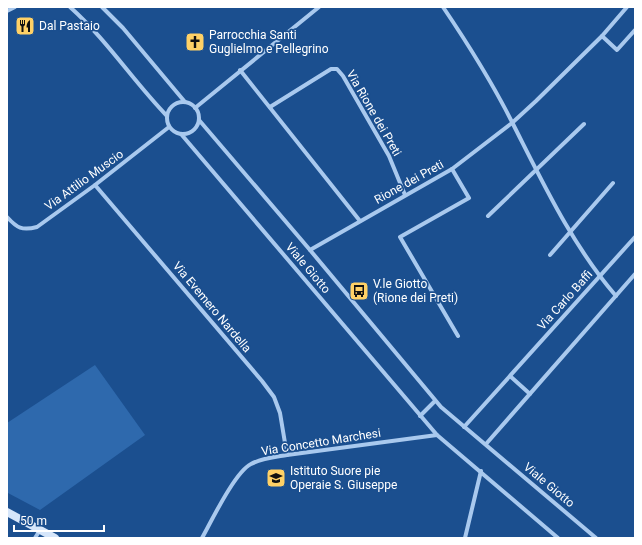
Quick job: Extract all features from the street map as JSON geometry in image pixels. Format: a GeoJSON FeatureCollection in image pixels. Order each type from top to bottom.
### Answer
{"type":"FeatureCollection","features":[{"type":"Feature","properties":{"kind":"street"},"geometry":{"type":"LineString","coordinates":[[7,11],[15,7]]}},
{"type":"Feature","properties":{"kind":"street"},"geometry":{"type":"LineString","coordinates":[[70,7],[100,37],[155,104],[167,116]]}},
{"type":"Feature","properties":{"kind":"street"},"geometry":{"type":"LineString","coordinates":[[102,7],[123,28],[185,102],[195,108],[199,115],[199,120],[194,130],[189,133],[181,134],[173,131],[169,127],[167,116],[171,106],[185,102]]}},
{"type":"Feature","properties":{"kind":"street"},"geometry":{"type":"LineString","coordinates":[[195,108],[319,7]]}},
{"type":"Feature","properties":{"kind":"street"},"geometry":{"type":"LineString","coordinates":[[443,7],[466,41],[512,123],[536,171],[571,231],[599,276],[616,296]]}},
{"type":"Feature","properties":{"kind":"street","name":"Rione dei Preti"},"geometry":{"type":"LineString","coordinates":[[310,250],[452,169],[512,123],[536,101],[602,36],[627,7]]}},
{"type":"Feature","properties":{"kind":"street"},"geometry":{"type":"LineString","coordinates":[[602,36],[617,50],[635,30]]}},
{"type":"Feature","properties":{"kind":"street","name":"Via Rione dei Preti"},"geometry":{"type":"LineString","coordinates":[[270,107],[331,69],[337,69],[343,76],[389,156],[405,195]]}},
{"type":"Feature","properties":{"kind":"street"},"geometry":{"type":"LineString","coordinates":[[240,70],[360,221]]}},
{"type":"Feature","properties":{"kind":"street","name":"Viale Giotto"},"geometry":{"type":"LineString","coordinates":[[199,120],[436,401],[464,427],[596,538]]}},
{"type":"Feature","properties":{"kind":"street"},"geometry":{"type":"LineString","coordinates":[[488,216],[584,124]]}},
{"type":"Feature","properties":{"kind":"street","name":"Via Attilio Muscio"},"geometry":{"type":"LineString","coordinates":[[7,217],[14,225],[26,230],[37,227],[95,185],[169,127]]}},
{"type":"Feature","properties":{"kind":"street","name":"Viale Giotto"},"geometry":{"type":"LineString","coordinates":[[181,134],[437,435],[558,538]]}},
{"type":"Feature","properties":{"kind":"street"},"geometry":{"type":"LineString","coordinates":[[452,169],[469,198],[400,236],[458,336]]}},
{"type":"Feature","properties":{"kind":"street"},"geometry":{"type":"LineString","coordinates":[[550,255],[613,183]]}},
{"type":"Feature","properties":{"kind":"street","name":"Via Evemero Nardella"},"geometry":{"type":"LineString","coordinates":[[95,185],[274,397],[280,413],[287,455]]}},
{"type":"Feature","properties":{"kind":"street","name":"Via Carlo Baffi"},"geometry":{"type":"LineString","coordinates":[[464,427],[635,237]]}},
{"type":"Feature","properties":{"kind":"street"},"geometry":{"type":"LineString","coordinates":[[486,444],[635,274]]}},
{"type":"Feature","properties":{"kind":"street"},"geometry":{"type":"LineString","coordinates":[[510,376],[530,394]]}},
{"type":"Feature","properties":{"kind":"street"},"geometry":{"type":"LineString","coordinates":[[420,416],[436,401]]}},
{"type":"Feature","properties":{"kind":"street","name":"Via Concetto Marchesi"},"geometry":{"type":"LineString","coordinates":[[202,538],[240,472],[250,464],[287,455],[437,435]]}},
{"type":"Feature","properties":{"kind":"street"},"geometry":{"type":"LineString","coordinates":[[465,538],[480,472]]}},
{"type":"Feature","properties":{"kind":"street"},"geometry":{"type":"LineString","coordinates":[[7,512],[55,538]]}},
{"type":"Feature","properties":{"kind":"street"},"geometry":{"type":"LineString","coordinates":[[35,538],[40,530]]}},
{"type":"Feature","properties":{"kind":"shaded area"},"geometry":{"type":"Polygon","coordinates":[[[95,365],[145,435],[40,510],[8,493],[7,423],[95,365]]]}},
{"type":"Feature","properties":{"kind":"place","name":"Dal Pastaio"},"geometry":{"type":"Point","coordinates":[25,26]}},
{"type":"Feature","properties":{"kind":"place","name":"Parrocchia Santi Guglielmo e Pellegrino"},"geometry":{"type":"Point","coordinates":[195,42]}},
{"type":"Feature","properties":{"kind":"place","name":"V.le Giotto (Rione dei Preti)"},"geometry":{"type":"Point","coordinates":[359,291]}},
{"type":"Feature","properties":{"kind":"place","name":"Istituto Suore pie Operaie S. Giuseppe"},"geometry":{"type":"Point","coordinates":[276,478]}}]}
